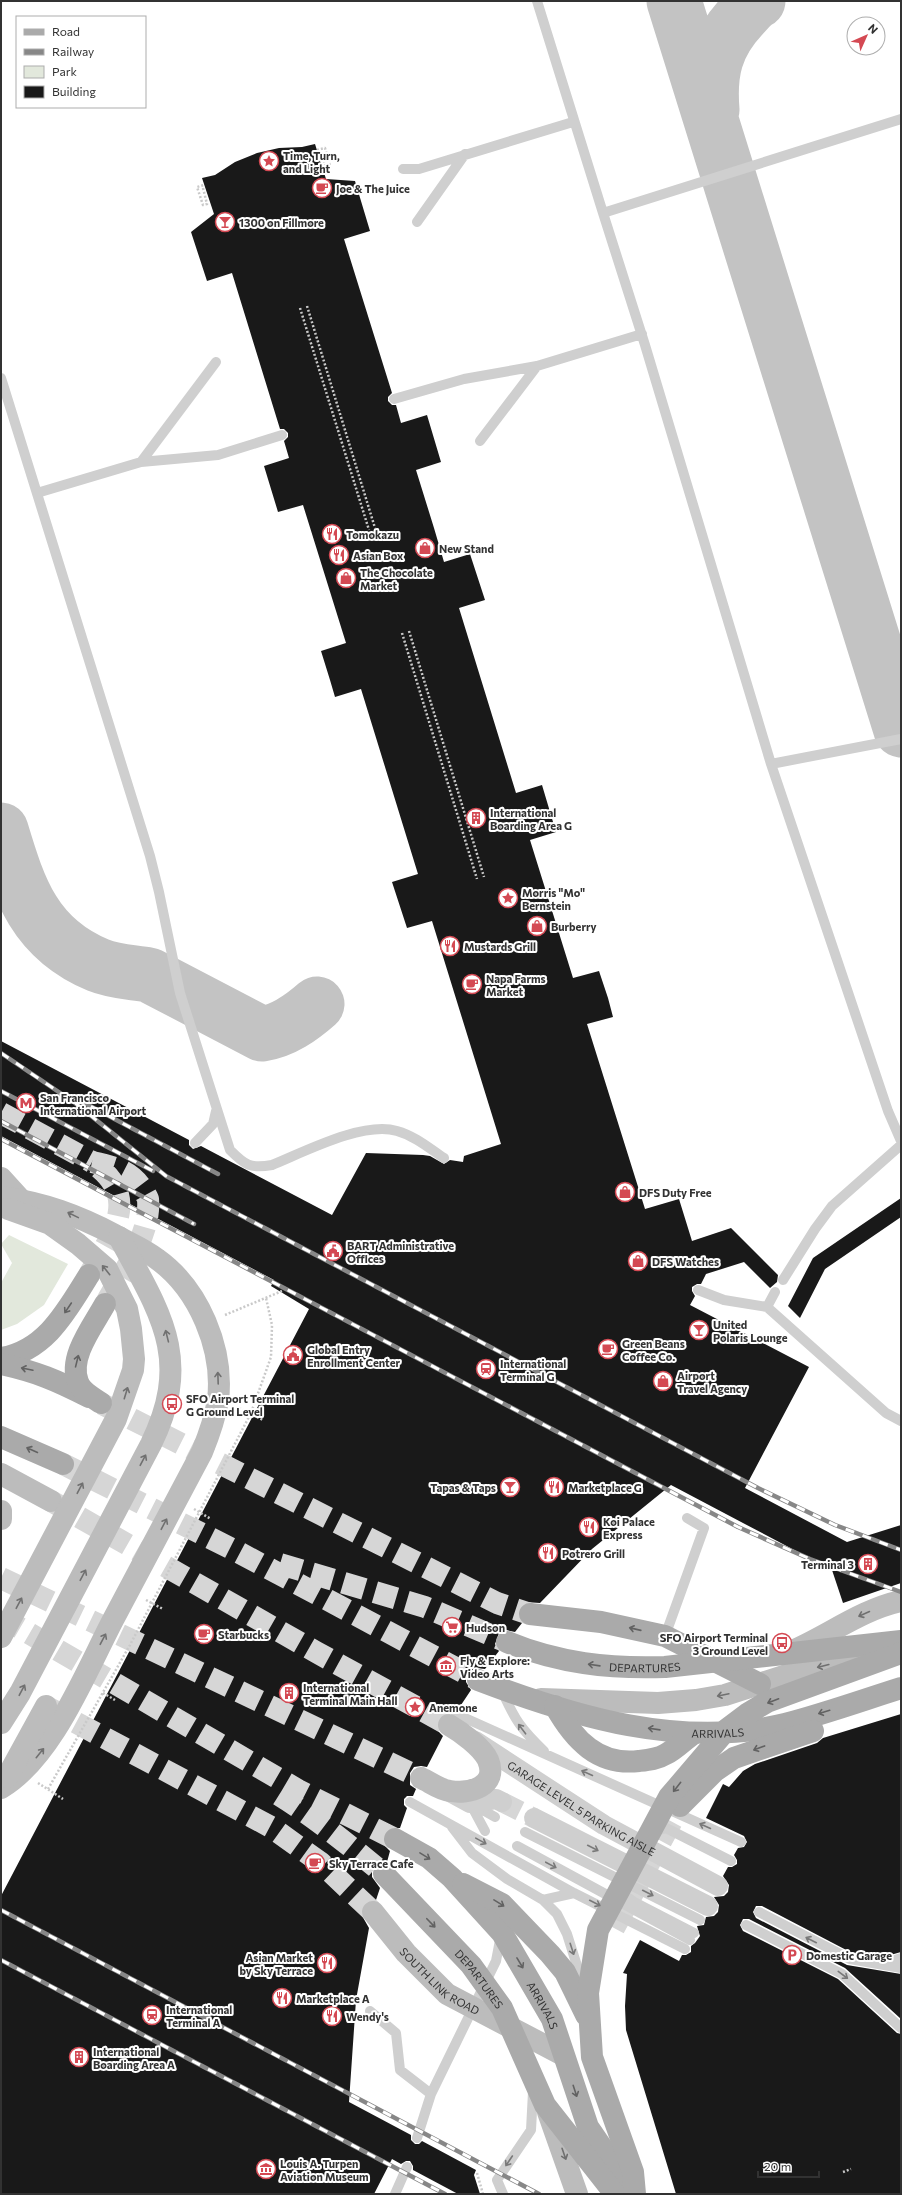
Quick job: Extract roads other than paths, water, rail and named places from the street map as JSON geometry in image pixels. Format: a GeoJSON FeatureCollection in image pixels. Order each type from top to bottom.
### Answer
{"type":"FeatureCollection","features":[{"type":"Feature","properties":{"kind":"main road"},"geometry":{"type":"LineString","coordinates":[[1,1178],[11,1199],[64,1210],[119,1237],[157,1259],[175,1274],[189,1292],[205,1322],[215,1355],[218,1376],[218,1399],[214,1420],[199,1459],[55,1731],[42,1751],[21,1773],[1,1788]]}},
{"type":"Feature","properties":{"kind":"main road"},"geometry":{"type":"LineString","coordinates":[[1,1207],[16,1210],[50,1224],[78,1244],[107,1269],[127,1309],[134,1349],[133,1370],[116,1419],[1,1637]]}},
{"type":"Feature","properties":{"kind":"main road"},"geometry":{"type":"LineString","coordinates":[[1,1723],[20,1694],[152,1444],[168,1404],[171,1363],[166,1330],[158,1309],[119,1237]]}},
{"type":"Feature","properties":{"kind":"main road"},"geometry":{"type":"LineString","coordinates":[[1,1358],[28,1350],[44,1338],[60,1320],[88,1275]]}},
{"type":"Feature","properties":{"kind":"main road"},"geometry":{"type":"LineString","coordinates":[[1,1364],[34,1371],[48,1376],[101,1403],[78,1383],[75,1367],[79,1352],[105,1304]]}},
{"type":"Feature","properties":{"kind":"main road"},"geometry":{"type":"LineString","coordinates":[[1,1437],[63,1464]]}},
{"type":"Feature","properties":{"kind":"main road"},"geometry":{"type":"LineString","coordinates":[[1,1474],[51,1501]]}},
{"type":"Feature","properties":{"kind":"main road"},"geometry":{"type":"LineString","coordinates":[[1,1511],[1,1519]]}},
{"type":"Feature","properties":{"kind":"main road","name":"DEPARTURES"},"geometry":{"type":"LineString","coordinates":[[786,1653],[808,1644],[863,1614],[901,1601]]}},
{"type":"Feature","properties":{"kind":"main road"},"geometry":{"type":"LineString","coordinates":[[530,1614],[601,1622],[664,1636],[760,1684]]}},
{"type":"Feature","properties":{"kind":"main road","name":"DEPARTURES"},"geometry":{"type":"LineString","coordinates":[[507,1642],[536,1654],[579,1663],[636,1668],[901,1641]]}},
{"type":"Feature","properties":{"kind":"main road","name":"ARRIVALS"},"geometry":{"type":"LineString","coordinates":[[534,1699],[658,1703],[725,1695],[760,1684],[901,1646]]}},
{"type":"Feature","properties":{"kind":"main road"},"geometry":{"type":"LineString","coordinates":[[634,2194],[632,2172],[592,2057],[588,1993],[598,1930],[669,1797],[727,1729],[747,1714],[767,1702],[901,1653]]}},
{"type":"Feature","properties":{"kind":"main road","name":"ARRIVALS"},"geometry":{"type":"LineString","coordinates":[[478,1680],[555,1706],[612,1722],[693,1734],[736,1731],[784,1724],[901,1688]]}},
{"type":"Feature","properties":{"kind":"main road"},"geometry":{"type":"LineString","coordinates":[[680,1806],[715,1771],[734,1758],[758,1748],[892,1704],[901,1697]]}},
{"type":"Feature","properties":{"kind":"main road"},"geometry":{"type":"LineString","coordinates":[[1,1788],[46,1706]]}},
{"type":"Feature","properties":{"kind":"main road"},"geometry":{"type":"LineString","coordinates":[[555,1706],[567,1727],[586,1746],[600,1757],[626,1762],[651,1760],[666,1754],[693,1734]]}},
{"type":"Feature","properties":{"kind":"main road"},"geometry":{"type":"LineString","coordinates":[[422,1778],[448,1791],[469,1792],[482,1787],[489,1775],[488,1761],[456,1724]]}},
{"type":"Feature","properties":{"kind":"main road","name":"ARRIVALS"},"geometry":{"type":"LineString","coordinates":[[395,1839],[429,1858],[452,1878],[502,1933],[552,2019],[588,2127],[608,2194]]}},
{"type":"Feature","properties":{"kind":"main road","name":"DEPARTURES"},"geometry":{"type":"LineString","coordinates":[[384,1874],[471,1965],[502,2008],[534,2077],[577,2194]]}},
{"type":"Feature","properties":{"kind":"main road"},"geometry":{"type":"LineString","coordinates":[[452,1878],[502,1904],[550,1954],[565,1972],[578,2000],[602,2042],[648,2194]]}},
{"type":"Feature","properties":{"kind":"main road","name":"SOUTH LINK ROAD"},"geometry":{"type":"LineString","coordinates":[[373,1912],[406,1953],[447,1994],[563,2055]]}},
{"type":"Feature","properties":{"kind":"main road"},"geometry":{"type":"LineString","coordinates":[[602,2042],[600,1972],[604,1954],[614,1928]]}},
{"type":"Feature","properties":{"kind":"main road","name":"DEPARTURES"},"geometry":{"type":"LineString","coordinates":[[545,2105],[616,2194]]}},
{"type":"Feature","properties":{"kind":"main road","name":"ARRIVALS"},"geometry":{"type":"LineString","coordinates":[[588,2127],[634,2194]]}},
{"type":"Feature","properties":{"kind":"street","name":"GARAGE LEVEL 5 PARKING AISLE"},"geometry":{"type":"LineString","coordinates":[[456,1724],[604,1825],[718,1886]]}},
{"type":"Feature","properties":{"kind":"street"},"geometry":{"type":"LineString","coordinates":[[448,1791],[470,1803],[496,1799],[498,1809]]}},
{"type":"Feature","properties":{"kind":"street"},"geometry":{"type":"LineString","coordinates":[[530,1825],[704,1913]]}},
{"type":"Feature","properties":{"kind":"lane"},"geometry":{"type":"LineString","coordinates":[[537,1],[573,122],[642,334],[771,764],[888,1111],[901,1141]]}},
{"type":"Feature","properties":{"kind":"lane"},"geometry":{"type":"LineString","coordinates":[[603,213],[901,119]]}},
{"type":"Feature","properties":{"kind":"lane"},"geometry":{"type":"LineString","coordinates":[[403,170],[419,169],[573,122]]}},
{"type":"Feature","properties":{"kind":"lane"},"geometry":{"type":"LineString","coordinates":[[417,222],[465,154]]}},
{"type":"Feature","properties":{"kind":"lane"},"geometry":{"type":"LineString","coordinates":[[394,399],[464,380],[537,366],[642,334]]}},
{"type":"Feature","properties":{"kind":"lane"},"geometry":{"type":"LineString","coordinates":[[141,462],[216,362]]}},
{"type":"Feature","properties":{"kind":"lane"},"geometry":{"type":"LineString","coordinates":[[480,441],[537,366]]}},
{"type":"Feature","properties":{"kind":"lane"},"geometry":{"type":"LineString","coordinates":[[1,378],[150,856],[180,992],[230,1150],[245,1164],[258,1168],[272,1165],[358,1131],[377,1128],[396,1130],[417,1139],[444,1158]]}},
{"type":"Feature","properties":{"kind":"lane"},"geometry":{"type":"LineString","coordinates":[[37,493],[141,462],[218,455],[282,435]]}},
{"type":"Feature","properties":{"kind":"lane"},"geometry":{"type":"LineString","coordinates":[[771,764],[901,739]]}},
{"type":"Feature","properties":{"kind":"lane"},"geometry":{"type":"LineString","coordinates":[[195,1143],[214,1124],[216,1109]]}},
{"type":"Feature","properties":{"kind":"lane"},"geometry":{"type":"LineString","coordinates":[[783,1280],[815,1229],[832,1206],[901,1145]]}},
{"type":"Feature","properties":{"kind":"lane"},"geometry":{"type":"LineString","coordinates":[[698,1290],[724,1300],[767,1307],[886,1412],[901,1421]]}},
{"type":"Feature","properties":{"kind":"lane"},"geometry":{"type":"LineString","coordinates":[[767,1307],[775,1292]]}},
{"type":"Feature","properties":{"kind":"lane"},"geometry":{"type":"LineString","coordinates":[[664,1636],[704,1528],[687,1518]]}},
{"type":"Feature","properties":{"kind":"lane"},"geometry":{"type":"LineString","coordinates":[[501,1689],[512,1714],[523,1732],[550,1756]]}},
{"type":"Feature","properties":{"kind":"lane"},"geometry":{"type":"LineString","coordinates":[[456,1724],[550,1756],[741,1842]]}},
{"type":"Feature","properties":{"kind":"lane"},"geometry":{"type":"LineString","coordinates":[[410,1802],[574,1893],[690,1940]]}},
{"type":"Feature","properties":{"kind":"lane"},"geometry":{"type":"LineString","coordinates":[[470,1803],[485,1832]]}},
{"type":"Feature","properties":{"kind":"lane"},"geometry":{"type":"LineString","coordinates":[[450,1824],[472,1853],[507,1879],[543,1900],[557,1914],[567,1934],[602,2042]]}},
{"type":"Feature","properties":{"kind":"lane"},"geometry":{"type":"LineString","coordinates":[[645,1840],[652,1832],[666,1828],[731,1861]]}},
{"type":"Feature","properties":{"kind":"lane"},"geometry":{"type":"LineString","coordinates":[[516,1846],[690,1940]]}},
{"type":"Feature","properties":{"kind":"lane"},"geometry":{"type":"LineString","coordinates":[[624,1880],[624,1892],[634,1902],[690,1940]]}},
{"type":"Feature","properties":{"kind":"lane"},"geometry":{"type":"LineString","coordinates":[[543,1900],[574,1893]]}},
{"type":"Feature","properties":{"kind":"lane"},"geometry":{"type":"LineString","coordinates":[[759,1912],[850,1960],[901,1968]]}},
{"type":"Feature","properties":{"kind":"lane"},"geometry":{"type":"LineString","coordinates":[[746,1925],[842,1974],[901,2028]]}},
{"type":"Feature","properties":{"kind":"lane"},"geometry":{"type":"LineString","coordinates":[[417,2138],[431,2094],[496,1961],[502,1933]]}},
{"type":"Feature","properties":{"kind":"lane"},"geometry":{"type":"LineString","coordinates":[[880,1964],[901,1958]]}},
{"type":"Feature","properties":{"kind":"lane"},"geometry":{"type":"LineString","coordinates":[[880,1964],[901,1974]]}},
{"type":"Feature","properties":{"kind":"lane"},"geometry":{"type":"LineString","coordinates":[[370,2011],[396,2033],[400,2070],[431,2094]]}},
{"type":"Feature","properties":{"kind":"lane"},"geometry":{"type":"LineString","coordinates":[[503,2194],[497,2180],[531,2130],[534,2077]]}},
{"type":"Feature","properties":{"kind":"lane"},"geometry":{"type":"LineString","coordinates":[[395,2194],[407,2167]]}},
{"type":"Feature","properties":{"kind":"tunnel"},"geometry":{"type":"LineString","coordinates":[[1,1113],[92,1162]]}},
{"type":"Feature","properties":{"kind":"tunnel"},"geometry":{"type":"LineString","coordinates":[[92,1162],[119,1169],[126,1173],[138,1183],[148,1199],[148,1212],[141,1239],[107,1301]]}},
{"type":"Feature","properties":{"kind":"tunnel"},"geometry":{"type":"LineString","coordinates":[[89,1275],[113,1231],[118,1217],[119,1203],[116,1190],[108,1176],[93,1163]]}},
{"type":"Feature","properties":{"kind":"tunnel"},"geometry":{"type":"LineString","coordinates":[[102,1404],[497,1603],[530,1614]]}},
{"type":"Feature","properties":{"kind":"tunnel"},"geometry":{"type":"LineString","coordinates":[[63,1464],[238,1552],[478,1680]]}},
{"type":"Feature","properties":{"kind":"tunnel"},"geometry":{"type":"LineString","coordinates":[[51,1501],[316,1652],[449,1725]]}},
{"type":"Feature","properties":{"kind":"tunnel"},"geometry":{"type":"LineString","coordinates":[[280,1564],[425,1607],[507,1642]]}},
{"type":"Feature","properties":{"kind":"tunnel"},"geometry":{"type":"LineString","coordinates":[[1,1578],[421,1778]]}},
{"type":"Feature","properties":{"kind":"tunnel"},"geometry":{"type":"LineString","coordinates":[[1,1617],[298,1790],[395,1839]]}},
{"type":"Feature","properties":{"kind":"tunnel"},"geometry":{"type":"LineString","coordinates":[[47,1707],[271,1827],[321,1863],[373,1912]]}},
{"type":"Feature","properties":{"kind":"tunnel"},"geometry":{"type":"LineString","coordinates":[[279,1795],[320,1823],[384,1874]]}},
{"type":"Feature","properties":{"kind":"tunnel"},"geometry":{"type":"LineString","coordinates":[[502,1802],[534,1818]]}},
{"type":"Feature","properties":{"kind":"tunnel"},"geometry":{"type":"LineString","coordinates":[[614,1928],[680,1806]]}},
{"type":"Feature","properties":{"kind":"railway"},"geometry":{"type":"LineString","coordinates":[[1,1053],[75,1103],[166,1176],[758,1488],[835,1525],[901,1550]]}},
{"type":"Feature","properties":{"kind":"railway"},"geometry":{"type":"LineString","coordinates":[[1,1091],[153,1171]]}},
{"type":"Feature","properties":{"kind":"railway"},"geometry":{"type":"LineString","coordinates":[[75,1098],[218,1174]]}},
{"type":"Feature","properties":{"kind":"railway"},"geometry":{"type":"LineString","coordinates":[[1,1121],[194,1224]]}},
{"type":"Feature","properties":{"kind":"railway"},"geometry":{"type":"LineString","coordinates":[[1,1139],[738,1527],[810,1559],[901,1592]]}},
{"type":"Feature","properties":{"kind":"railway"},"geometry":{"type":"LineString","coordinates":[[1,1910],[539,2194]]}},
{"type":"Feature","properties":{"kind":"railway"},"geometry":{"type":"LineString","coordinates":[[1,1960],[445,2194]]}},
{"type":"Feature","properties":{"kind":"place","name":"Time, Turn, and Light"},"geometry":{"type":"Point","coordinates":[269,161]}},
{"type":"Feature","properties":{"kind":"place","name":"Joe & The Juice"},"geometry":{"type":"Point","coordinates":[322,188]}},
{"type":"Feature","properties":{"kind":"place","name":"1300 on Fillmore"},"geometry":{"type":"Point","coordinates":[225,222]}},
{"type":"Feature","properties":{"kind":"place","name":"Tomokazu"},"geometry":{"type":"Point","coordinates":[332,534]}},
{"type":"Feature","properties":{"kind":"place","name":"New Stand"},"geometry":{"type":"Point","coordinates":[425,548]}},
{"type":"Feature","properties":{"kind":"place","name":"Asian Box"},"geometry":{"type":"Point","coordinates":[339,555]}},
{"type":"Feature","properties":{"kind":"place","name":"The Chocolate Market"},"geometry":{"type":"Point","coordinates":[346,578]}},
{"type":"Feature","properties":{"kind":"place","name":"International Boarding Area G"},"geometry":{"type":"Point","coordinates":[476,818]}},
{"type":"Feature","properties":{"kind":"place","name":"Morris \"Mo\" Bernstein"},"geometry":{"type":"Point","coordinates":[508,898]}},
{"type":"Feature","properties":{"kind":"place","name":"Burberry"},"geometry":{"type":"Point","coordinates":[537,926]}},
{"type":"Feature","properties":{"kind":"place","name":"Mustards Grill"},"geometry":{"type":"Point","coordinates":[450,946]}},
{"type":"Feature","properties":{"kind":"place","name":"Napa Farms Market"},"geometry":{"type":"Point","coordinates":[472,984]}},
{"type":"Feature","properties":{"kind":"place","name":"San Francisco International Airport"},"geometry":{"type":"Point","coordinates":[26,1103]}},
{"type":"Feature","properties":{"kind":"place","name":"DFS Duty Free"},"geometry":{"type":"Point","coordinates":[625,1192]}},
{"type":"Feature","properties":{"kind":"place","name":"BART Administrative Offices"},"geometry":{"type":"Point","coordinates":[333,1251]}},
{"type":"Feature","properties":{"kind":"place","name":"DFS Watches"},"geometry":{"type":"Point","coordinates":[638,1261]}},
{"type":"Feature","properties":{"kind":"place","name":"United Polaris Lounge"},"geometry":{"type":"Point","coordinates":[699,1330]}},
{"type":"Feature","properties":{"kind":"place","name":"Green Beans Coffee Co."},"geometry":{"type":"Point","coordinates":[608,1349]}},
{"type":"Feature","properties":{"kind":"place","name":"Global Entry Enrollment Center"},"geometry":{"type":"Point","coordinates":[293,1355]}},
{"type":"Feature","properties":{"kind":"place","name":"International Terminal G"},"geometry":{"type":"Point","coordinates":[486,1369]}},
{"type":"Feature","properties":{"kind":"place","name":"Airport Travel Agency"},"geometry":{"type":"Point","coordinates":[663,1381]}},
{"type":"Feature","properties":{"kind":"place","name":"SFO Airport Terminal G Ground Level"},"geometry":{"type":"Point","coordinates":[172,1404]}},
{"type":"Feature","properties":{"kind":"place","name":"Tapas & Taps"},"geometry":{"type":"Point","coordinates":[510,1487]}},
{"type":"Feature","properties":{"kind":"place","name":"Marketplace G"},"geometry":{"type":"Point","coordinates":[554,1487]}},
{"type":"Feature","properties":{"kind":"place","name":"Koi Palace Express"},"geometry":{"type":"Point","coordinates":[589,1527]}},
{"type":"Feature","properties":{"kind":"place","name":"Potrero Grill"},"geometry":{"type":"Point","coordinates":[548,1553]}},
{"type":"Feature","properties":{"kind":"place","name":"Terminal 3"},"geometry":{"type":"Point","coordinates":[868,1564]}},
{"type":"Feature","properties":{"kind":"place","name":"Hudson"},"geometry":{"type":"Point","coordinates":[452,1627]}},
{"type":"Feature","properties":{"kind":"place","name":"Starbucks"},"geometry":{"type":"Point","coordinates":[204,1634]}},
{"type":"Feature","properties":{"kind":"place","name":"SFO Airport Terminal 3 Ground Level"},"geometry":{"type":"Point","coordinates":[782,1643]}},
{"type":"Feature","properties":{"kind":"place","name":"Fly & Explore: Video Arts"},"geometry":{"type":"Point","coordinates":[446,1666]}},
{"type":"Feature","properties":{"kind":"place","name":"International Terminal Main Hall"},"geometry":{"type":"Point","coordinates":[289,1693]}},
{"type":"Feature","properties":{"kind":"place","name":"Anemone"},"geometry":{"type":"Point","coordinates":[415,1707]}},
{"type":"Feature","properties":{"kind":"place","name":"Sky Terrace Cafe"},"geometry":{"type":"Point","coordinates":[315,1863]}},
{"type":"Feature","properties":{"kind":"place","name":"Domestic Garage"},"geometry":{"type":"Point","coordinates":[792,1955]}},
{"type":"Feature","properties":{"kind":"place","name":"Asian Market by Sky Terrace"},"geometry":{"type":"Point","coordinates":[327,1963]}},
{"type":"Feature","properties":{"kind":"place","name":"Marketplace A"},"geometry":{"type":"Point","coordinates":[282,1998]}},
{"type":"Feature","properties":{"kind":"place","name":"International Terminal A"},"geometry":{"type":"Point","coordinates":[152,2015]}},
{"type":"Feature","properties":{"kind":"place","name":"Wendy's"},"geometry":{"type":"Point","coordinates":[332,2016]}},
{"type":"Feature","properties":{"kind":"place","name":"International Boarding Area A"},"geometry":{"type":"Point","coordinates":[79,2057]}},
{"type":"Feature","properties":{"kind":"place","name":"Louis A. Turpen Aviation Museum"},"geometry":{"type":"Point","coordinates":[266,2169]}}]}
